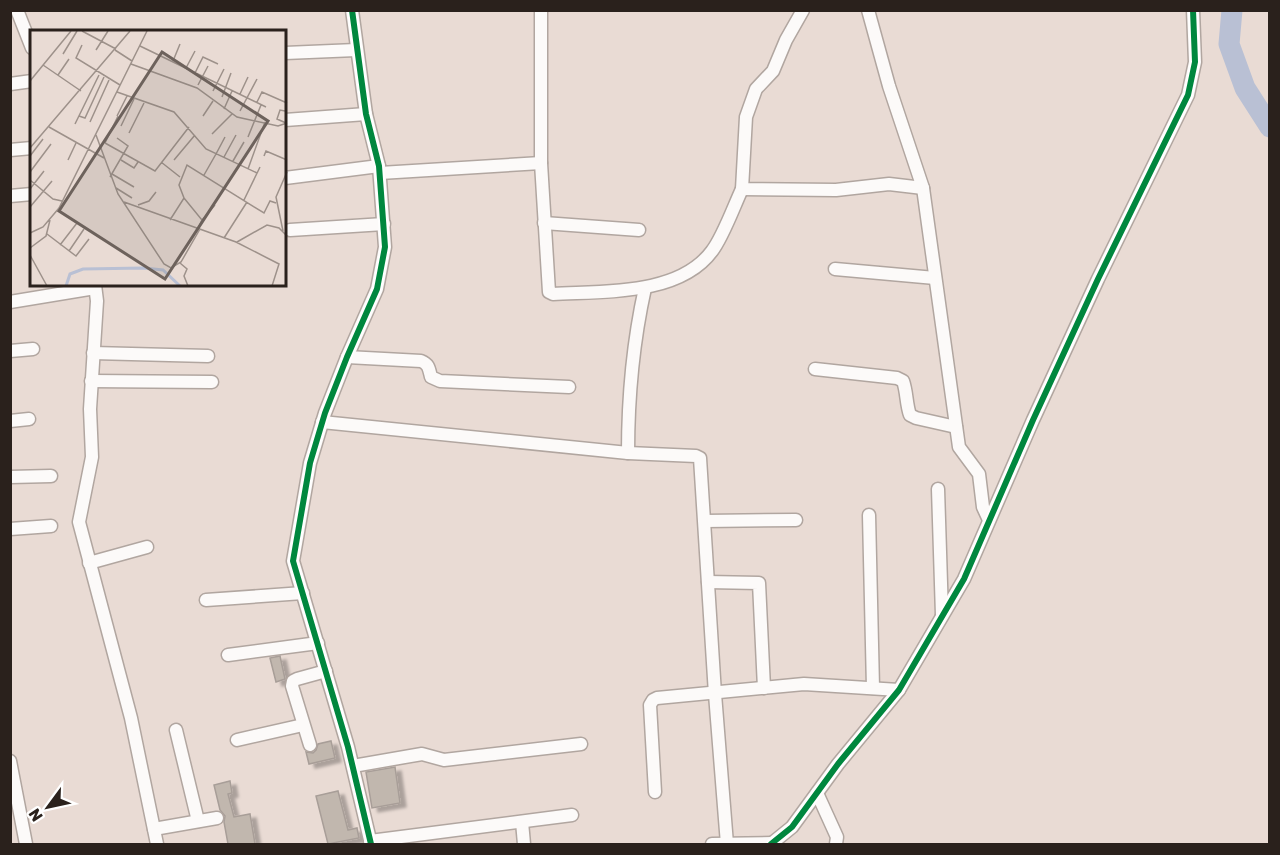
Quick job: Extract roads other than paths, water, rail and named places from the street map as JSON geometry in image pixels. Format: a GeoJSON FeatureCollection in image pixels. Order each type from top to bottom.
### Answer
{"type":"FeatureCollection","features":[{"type":"Feature","properties":{"kind":"street"},"geometry":{"type":"LineString","coordinates":[[352,10],[366,114],[380,170],[385,247],[379,283],[322,422],[310,463],[293,561],[353,766],[370,843],[572,815]]}},
{"type":"Feature","properties":{"kind":"street"},"geometry":{"type":"LineString","coordinates":[[541,10],[541,163],[549,292],[553,294],[645,288],[693,269],[712,251],[742,189],[746,117],[756,88],[773,71],[786,40],[803,10]]}},
{"type":"Feature","properties":{"kind":"street"},"geometry":{"type":"LineString","coordinates":[[868,10],[889,86],[923,188],[959,447],[979,474],[983,507],[988,520]]}},
{"type":"Feature","properties":{"kind":"street"},"geometry":{"type":"LineString","coordinates":[[712,844],[772,844],[792,827],[898,690],[964,579],[988,520],[1098,279],[1188,95],[1195,62],[1193,10]]}},
{"type":"Feature","properties":{"kind":"street"},"geometry":{"type":"LineString","coordinates":[[20,11],[30,42]]}},
{"type":"Feature","properties":{"kind":"street"},"geometry":{"type":"LineString","coordinates":[[286,53],[356,50]]}},
{"type":"Feature","properties":{"kind":"street"},"geometry":{"type":"LineString","coordinates":[[10,84],[30,81]]}},
{"type":"Feature","properties":{"kind":"street"},"geometry":{"type":"LineString","coordinates":[[286,120],[366,114]]}},
{"type":"Feature","properties":{"kind":"street"},"geometry":{"type":"LineString","coordinates":[[10,150],[30,148]]}},
{"type":"Feature","properties":{"kind":"street"},"geometry":{"type":"LineString","coordinates":[[286,178],[380,170],[541,163]]}},
{"type":"Feature","properties":{"kind":"street"},"geometry":{"type":"LineString","coordinates":[[742,189],[836,190],[890,184],[923,188]]}},
{"type":"Feature","properties":{"kind":"street"},"geometry":{"type":"LineString","coordinates":[[10,196],[30,194]]}},
{"type":"Feature","properties":{"kind":"street"},"geometry":{"type":"LineString","coordinates":[[544,223],[639,230]]}},
{"type":"Feature","properties":{"kind":"street"},"geometry":{"type":"LineString","coordinates":[[290,230],[384,224]]}},
{"type":"Feature","properties":{"kind":"street"},"geometry":{"type":"LineString","coordinates":[[835,269],[935,278]]}},
{"type":"Feature","properties":{"kind":"street"},"geometry":{"type":"LineString","coordinates":[[10,302],[95,286],[97,301],[90,409],[92,457],[79,522],[131,718],[157,844]]}},
{"type":"Feature","properties":{"kind":"street"},"geometry":{"type":"LineString","coordinates":[[628,453],[628,412],[638,316],[645,288]]}},
{"type":"Feature","properties":{"kind":"street"},"geometry":{"type":"LineString","coordinates":[[10,351],[33,349]]}},
{"type":"Feature","properties":{"kind":"street"},"geometry":{"type":"LineString","coordinates":[[93,354],[208,356]]}},
{"type":"Feature","properties":{"kind":"street"},"geometry":{"type":"LineString","coordinates":[[347,357],[421,361],[429,367],[431,377],[440,381],[569,387]]}},
{"type":"Feature","properties":{"kind":"street"},"geometry":{"type":"LineString","coordinates":[[815,369],[897,378],[903,381],[905,386],[906,403],[910,415],[956,427]]}},
{"type":"Feature","properties":{"kind":"street"},"geometry":{"type":"LineString","coordinates":[[91,381],[212,382]]}},
{"type":"Feature","properties":{"kind":"street"},"geometry":{"type":"LineString","coordinates":[[10,421],[29,419]]}},
{"type":"Feature","properties":{"kind":"street"},"geometry":{"type":"LineString","coordinates":[[322,422],[628,453],[700,458],[727,844]]}},
{"type":"Feature","properties":{"kind":"street"},"geometry":{"type":"LineString","coordinates":[[10,477],[51,476]]}},
{"type":"Feature","properties":{"kind":"street"},"geometry":{"type":"LineString","coordinates":[[938,489],[942,616]]}},
{"type":"Feature","properties":{"kind":"street"},"geometry":{"type":"LineString","coordinates":[[869,515],[873,688]]}},
{"type":"Feature","properties":{"kind":"street"},"geometry":{"type":"LineString","coordinates":[[705,521],[796,520]]}},
{"type":"Feature","properties":{"kind":"street"},"geometry":{"type":"LineString","coordinates":[[10,529],[51,526]]}},
{"type":"Feature","properties":{"kind":"street"},"geometry":{"type":"LineString","coordinates":[[89,563],[147,547]]}},
{"type":"Feature","properties":{"kind":"street"},"geometry":{"type":"LineString","coordinates":[[708,582],[759,583],[764,688]]}},
{"type":"Feature","properties":{"kind":"street"},"geometry":{"type":"LineString","coordinates":[[206,600],[303,593]]}},
{"type":"Feature","properties":{"kind":"street"},"geometry":{"type":"LineString","coordinates":[[228,656],[318,643]]}},
{"type":"Feature","properties":{"kind":"street"},"geometry":{"type":"LineString","coordinates":[[310,745],[292,686],[293,681],[326,671]]}},
{"type":"Feature","properties":{"kind":"street"},"geometry":{"type":"LineString","coordinates":[[655,792],[650,705],[652,700],[804,684],[898,690]]}},
{"type":"Feature","properties":{"kind":"street"},"geometry":{"type":"LineString","coordinates":[[237,740],[303,725]]}},
{"type":"Feature","properties":{"kind":"street"},"geometry":{"type":"LineString","coordinates":[[176,730],[198,821]]}},
{"type":"Feature","properties":{"kind":"street"},"geometry":{"type":"LineString","coordinates":[[353,766],[422,754],[444,760],[581,744]]}},
{"type":"Feature","properties":{"kind":"street"},"geometry":{"type":"LineString","coordinates":[[10,761],[15,804],[26,844]]}},
{"type":"Feature","properties":{"kind":"street"},"geometry":{"type":"LineString","coordinates":[[817,793],[837,837],[836,844]]}},
{"type":"Feature","properties":{"kind":"street"},"geometry":{"type":"LineString","coordinates":[[154,829],[217,818]]}},
{"type":"Feature","properties":{"kind":"street"},"geometry":{"type":"LineString","coordinates":[[522,822],[524,844]]}},
{"type":"Feature","properties":{"kind":"waterway"},"geometry":{"type":"LineString","coordinates":[[1232,10],[1229,44],[1245,88],[1270,127]]}}]}
